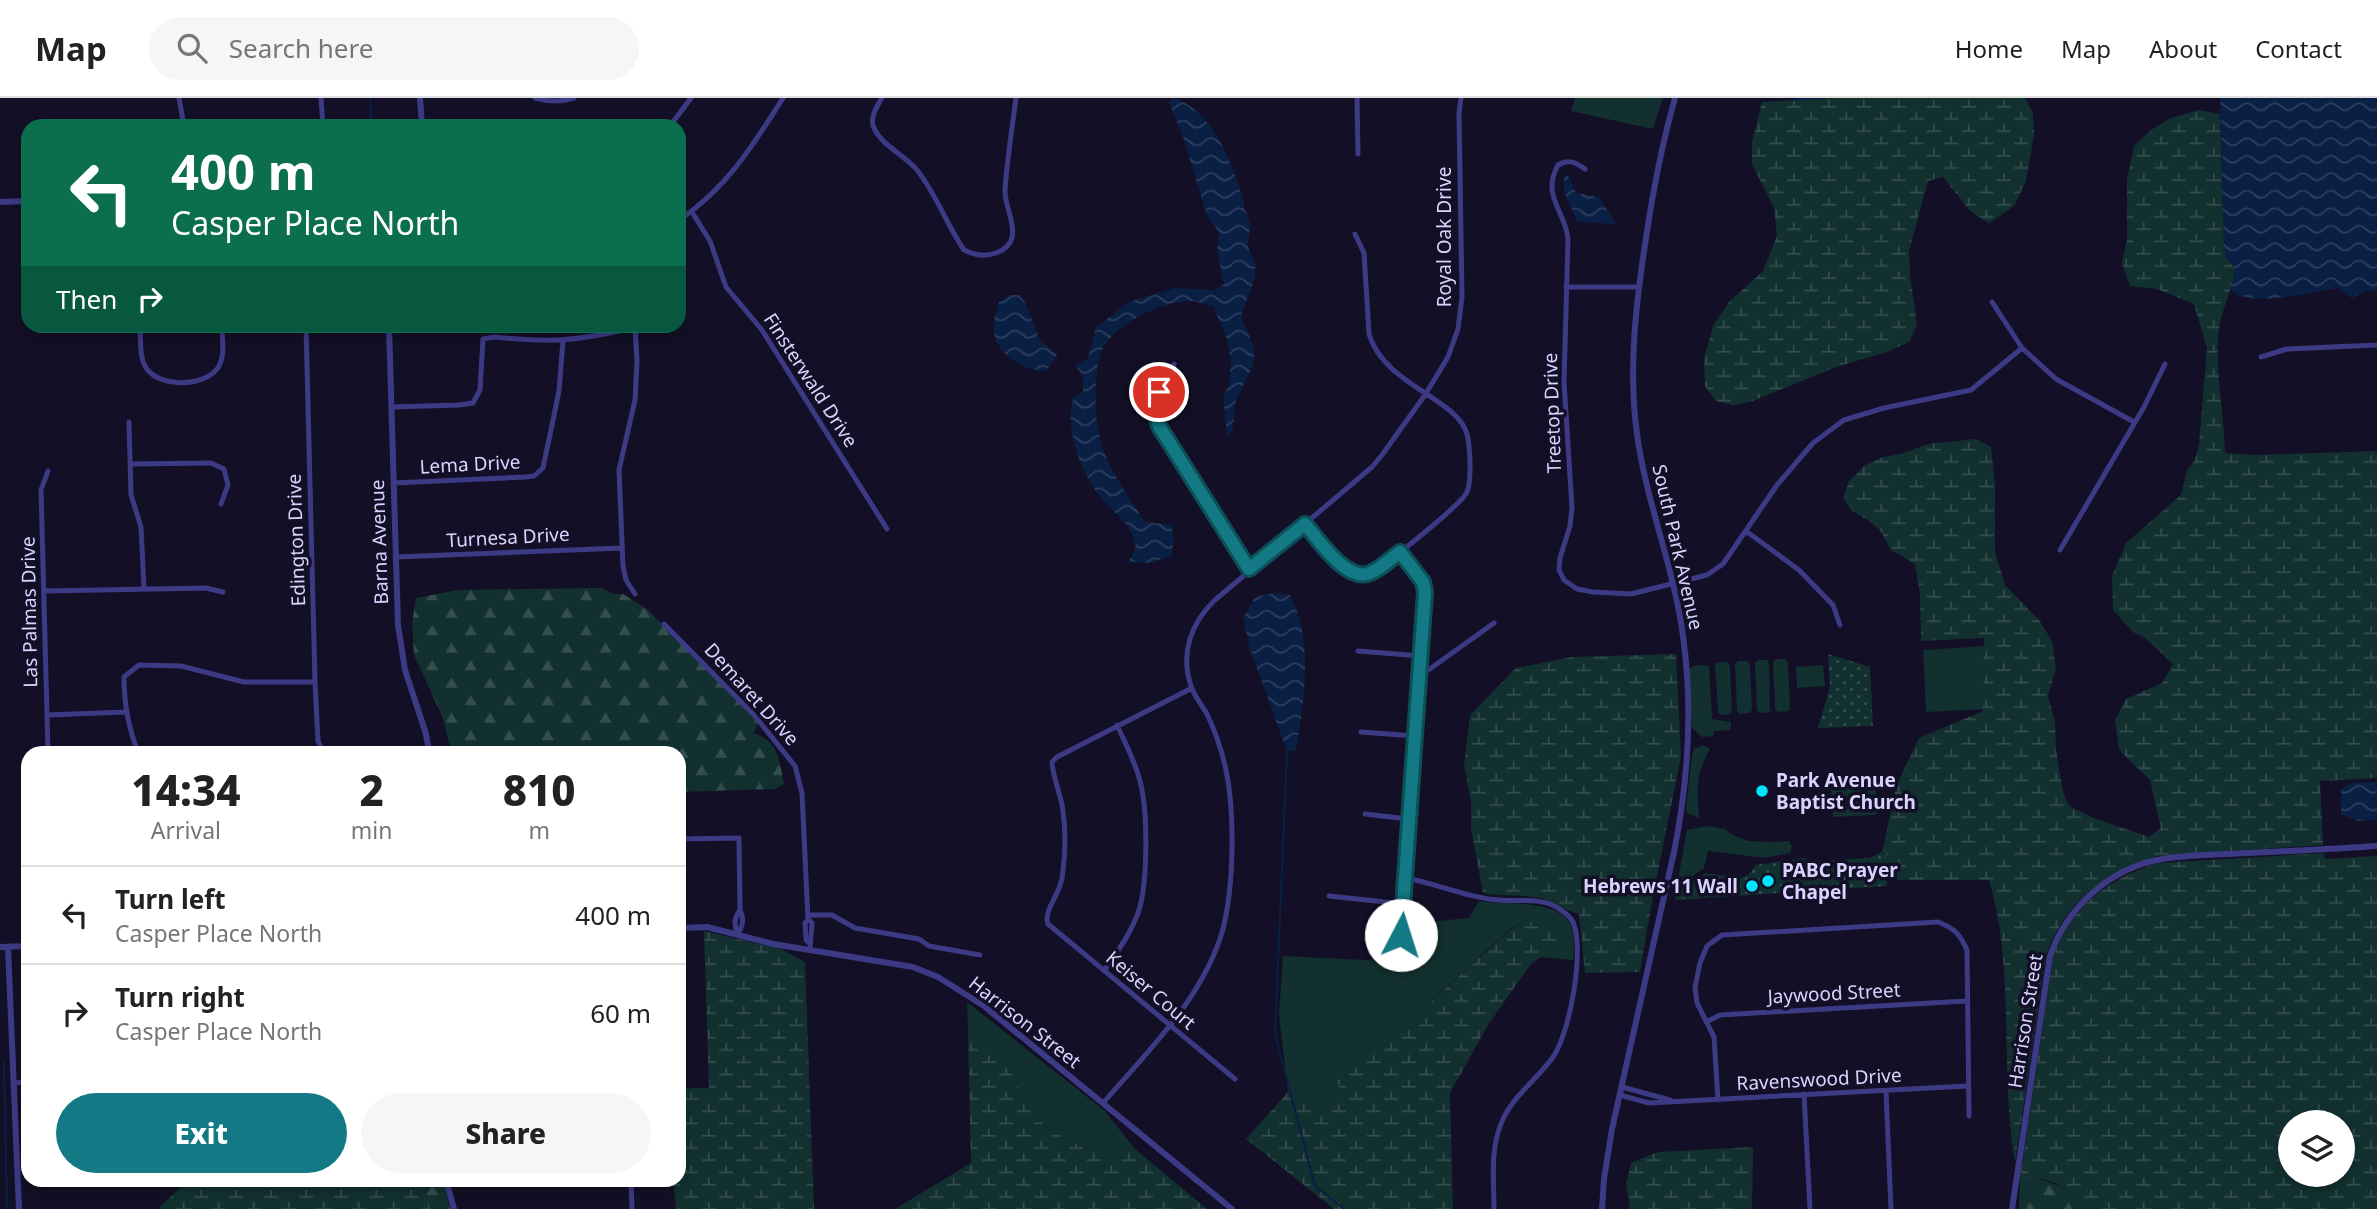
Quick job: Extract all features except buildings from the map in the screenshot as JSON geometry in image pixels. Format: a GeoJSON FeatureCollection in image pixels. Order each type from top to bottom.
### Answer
{"type":"FeatureCollection","features":[{"type":"Feature","properties":{"kind":"street"},"geometry":{"type":"LineString","coordinates":[[179,98],[183,119]]}},
{"type":"Feature","properties":{"kind":"street"},"geometry":{"type":"LineString","coordinates":[[321,98],[322,119]]}},
{"type":"Feature","properties":{"kind":"street"},"geometry":{"type":"LineString","coordinates":[[421,98],[422,119]]}},
{"type":"Feature","properties":{"kind":"street"},"geometry":{"type":"LineString","coordinates":[[535,98],[549,101],[574,98]]}},
{"type":"Feature","properties":{"kind":"street"},"geometry":{"type":"LineString","coordinates":[[675,119],[691,98]]}},
{"type":"Feature","properties":{"kind":"street"},"geometry":{"type":"LineString","coordinates":[[686,216],[721,186],[744,158],[783,98]]}},
{"type":"Feature","properties":{"kind":"street"},"geometry":{"type":"LineString","coordinates":[[882,98],[872,122],[874,129],[916,169],[934,193],[964,250],[986,255],[1002,250],[1011,239],[1013,230],[1013,219],[1005,194],[1016,98]]}},
{"type":"Feature","properties":{"kind":"street"},"geometry":{"type":"LineString","coordinates":[[1357,98],[1359,154]]}},
{"type":"Feature","properties":{"kind":"street","name":"Royal Oak Drive"},"geometry":{"type":"LineString","coordinates":[[1103,1103],[1170,1026],[1208,966],[1219,941],[1229,889],[1231,857],[1227,778],[1208,716],[1192,688],[1188,670],[1190,634],[1196,621],[1215,600],[1382,455],[1438,376],[1453,345],[1462,298],[1461,98]]}},
{"type":"Feature","properties":{"kind":"street","name":"South Park Avenue"},"geometry":{"type":"LineString","coordinates":[[1602,1209],[1604,1179],[1620,1095],[1676,841],[1687,764],[1689,733],[1683,636],[1637,434],[1633,343],[1638,287],[1656,171],[1675,98]]}},
{"type":"Feature","properties":{"kind":"street","name":"Treetop Drive"},"geometry":{"type":"LineString","coordinates":[[1585,169],[1574,162],[1558,165],[1551,184],[1554,202],[1567,233],[1564,382],[1572,508],[1559,570],[1564,580],[1577,589],[1593,592],[1631,594],[1672,583]]}},
{"type":"Feature","properties":{"kind":"street"},"geometry":{"type":"LineString","coordinates":[[0,202],[21,201]]}},
{"type":"Feature","properties":{"kind":"street","name":"Finsterwald Drive"},"geometry":{"type":"LineString","coordinates":[[692,212],[710,241],[726,287],[763,331],[887,528]]}},
{"type":"Feature","properties":{"kind":"street"},"geometry":{"type":"LineString","coordinates":[[1305,524],[1330,553],[1352,572],[1367,574],[1400,552],[1462,501],[1469,487],[1466,431],[1455,415],[1382,361],[1373,345],[1369,334],[1364,253],[1355,234]]}},
{"type":"Feature","properties":{"kind":"street"},"geometry":{"type":"LineString","coordinates":[[1566,287],[1638,287]]}},
{"type":"Feature","properties":{"kind":"street"},"geometry":{"type":"LineString","coordinates":[[1992,302],[2022,348],[2056,379],[2134,422]]}},
{"type":"Feature","properties":{"kind":"street"},"geometry":{"type":"LineString","coordinates":[[141,333],[144,365],[155,377],[167,381],[196,381],[207,377],[217,368],[223,354],[222,333]]}},
{"type":"Feature","properties":{"kind":"street","name":"Edington Drive"},"geometry":{"type":"LineString","coordinates":[[306,333],[315,682],[320,746]]}},
{"type":"Feature","properties":{"kind":"street","name":"Barna Avenue"},"geometry":{"type":"LineString","coordinates":[[389,333],[398,625],[405,670],[428,746]]}},
{"type":"Feature","properties":{"kind":"street"},"geometry":{"type":"LineString","coordinates":[[391,407],[459,405],[473,402],[480,390],[483,339],[494,337],[563,341],[612,333]]}},
{"type":"Feature","properties":{"kind":"street"},"geometry":{"type":"LineString","coordinates":[[635,333],[635,400],[619,470],[626,580],[635,594]]}},
{"type":"Feature","properties":{"kind":"street","name":"Lema Drive"},"geometry":{"type":"LineString","coordinates":[[393,483],[525,477],[540,472],[559,391],[563,341]]}},
{"type":"Feature","properties":{"kind":"street"},"geometry":{"type":"LineString","coordinates":[[2261,357],[2287,349],[2377,345]]}},
{"type":"Feature","properties":{"kind":"street"},"geometry":{"type":"LineString","coordinates":[[1672,583],[1707,575],[1723,564],[1777,485],[1813,443],[1844,420],[1884,408],[1971,390],[2022,348]]}},
{"type":"Feature","properties":{"kind":"street"},"geometry":{"type":"LineString","coordinates":[[1174,364],[1157,398],[1156,419],[1249,569]]}},
{"type":"Feature","properties":{"kind":"street"},"geometry":{"type":"LineString","coordinates":[[2060,550],[2144,407],[2165,364]]}},
{"type":"Feature","properties":{"kind":"street"},"geometry":{"type":"LineString","coordinates":[[129,422],[131,495],[141,527],[144,589]]}},
{"type":"Feature","properties":{"kind":"street"},"geometry":{"type":"LineString","coordinates":[[130,464],[211,463],[225,469],[228,485],[221,504]]}},
{"type":"Feature","properties":{"kind":"street","name":"Las Palmas Drive"},"geometry":{"type":"LineString","coordinates":[[48,471],[41,490],[48,746]]}},
{"type":"Feature","properties":{"kind":"street"},"geometry":{"type":"LineString","coordinates":[[1746,531],[1800,570],[1833,605],[1840,625]]}},
{"type":"Feature","properties":{"kind":"street","name":"Turnesa Drive"},"geometry":{"type":"LineString","coordinates":[[395,558],[622,548]]}},
{"type":"Feature","properties":{"kind":"street"},"geometry":{"type":"LineString","coordinates":[[1400,552],[1423,582],[1425,592],[1401,935]]}},
{"type":"Feature","properties":{"kind":"street"},"geometry":{"type":"LineString","coordinates":[[45,591],[206,588],[223,592]]}},
{"type":"Feature","properties":{"kind":"street"},"geometry":{"type":"LineString","coordinates":[[1420,676],[1494,623]]}},
{"type":"Feature","properties":{"kind":"street","name":"Demaret Drive"},"geometry":{"type":"LineString","coordinates":[[664,624],[754,715],[795,766],[802,793],[808,917],[812,940],[810,946]]}},
{"type":"Feature","properties":{"kind":"street"},"geometry":{"type":"LineString","coordinates":[[1358,651],[1421,656]]}},
{"type":"Feature","properties":{"kind":"street"},"geometry":{"type":"LineString","coordinates":[[135,746],[126,712],[124,677],[139,666],[181,666],[244,682],[315,682]]}},
{"type":"Feature","properties":{"kind":"street"},"geometry":{"type":"LineString","coordinates":[[1104,971],[1139,911],[1145,879],[1141,784],[1117,725],[1192,688]]}},
{"type":"Feature","properties":{"kind":"street"},"geometry":{"type":"LineString","coordinates":[[47,715],[126,712]]}},
{"type":"Feature","properties":{"kind":"street","name":"Keiser Court"},"geometry":{"type":"LineString","coordinates":[[1117,725],[1056,757],[1052,762],[1064,813],[1064,857],[1058,893],[1046,914],[1048,924],[1235,1079]]}},
{"type":"Feature","properties":{"kind":"street"},"geometry":{"type":"LineString","coordinates":[[1361,732],[1415,736]]}},
{"type":"Feature","properties":{"kind":"street"},"geometry":{"type":"LineString","coordinates":[[1365,814],[1408,819]]}},
{"type":"Feature","properties":{"kind":"street"},"geometry":{"type":"LineString","coordinates":[[686,839],[739,838],[740,910],[743,916],[738,933]]}},
{"type":"Feature","properties":{"kind":"street","name":"Harrison Street"},"geometry":{"type":"LineString","coordinates":[[2012,1209],[2050,956],[2057,934],[2088,897],[2120,874],[2158,860],[2377,846]]}},
{"type":"Feature","properties":{"kind":"street"},"geometry":{"type":"LineString","coordinates":[[1406,878],[1476,897],[1500,901],[1534,901],[1556,906],[1572,919],[1577,936],[1569,1020],[1555,1056],[1507,1111],[1499,1127],[1495,1147],[1494,1209]]}},
{"type":"Feature","properties":{"kind":"street"},"geometry":{"type":"LineString","coordinates":[[1329,896],[1404,904]]}},
{"type":"Feature","properties":{"kind":"street"},"geometry":{"type":"LineString","coordinates":[[808,917],[832,915],[855,928],[919,939],[929,946],[980,956]]}},
{"type":"Feature","properties":{"kind":"street"},"geometry":{"type":"LineString","coordinates":[[1718,1100],[1714,1037],[1697,1003],[1695,987],[1707,946],[1722,935],[1938,922],[1952,927],[1961,936],[1967,950],[1969,1116]]}},
{"type":"Feature","properties":{"kind":"street","name":"Harrison Street"},"geometry":{"type":"LineString","coordinates":[[686,928],[707,927],[773,944],[810,946],[913,967],[938,977],[984,1006],[1232,1209]]}},
{"type":"Feature","properties":{"kind":"street"},"geometry":{"type":"LineString","coordinates":[[0,947],[21,946]]}},
{"type":"Feature","properties":{"kind":"street"},"geometry":{"type":"LineString","coordinates":[[8,947],[19,1209]]}},
{"type":"Feature","properties":{"kind":"street","name":"Jaywood Street"},"geometry":{"type":"LineString","coordinates":[[1706,1022],[1720,1015],[1966,1001]]}},
{"type":"Feature","properties":{"kind":"street"},"geometry":{"type":"LineString","coordinates":[[14,1083],[21,1082]]}},
{"type":"Feature","properties":{"kind":"street","name":"Ravenswood Drive"},"geometry":{"type":"LineString","coordinates":[[1620,1095],[1649,1103],[1967,1086]]}},
{"type":"Feature","properties":{"kind":"street","name":"Ravenswood Drive"},"geometry":{"type":"LineString","coordinates":[[1622,1087],[1673,1101]]}},
{"type":"Feature","properties":{"kind":"street"},"geometry":{"type":"LineString","coordinates":[[1886,1091],[1891,1209]]}},
{"type":"Feature","properties":{"kind":"street"},"geometry":{"type":"LineString","coordinates":[[1804,1094],[1810,1209]]}},
{"type":"Feature","properties":{"kind":"street"},"geometry":{"type":"LineString","coordinates":[[448,1187],[454,1209]]}},
{"type":"Feature","properties":{"kind":"street"},"geometry":{"type":"LineString","coordinates":[[631,1187],[632,1209]]}},
{"type":"Feature","properties":{"kind":"green space"},"geometry":{"type":"Polygon","coordinates":[[[1575,98],[1663,98],[1653,129],[1571,111],[1575,98]]]}},
{"type":"Feature","properties":{"kind":"green space"},"geometry":{"type":"Polygon","coordinates":[[[1834,98],[2025,98],[2033,113],[2034,135],[2026,181],[2014,206],[1989,223],[1971,212],[1943,177],[1928,181],[1909,251],[1917,325],[1909,342],[1887,352],[1839,366],[1750,402],[1733,405],[1716,401],[1705,386],[1704,358],[1713,326],[1729,302],[1763,271],[1777,236],[1774,208],[1752,164],[1752,142],[1762,102],[1834,98]]]}},
{"type":"Feature","properties":{"kind":"green space"},"geometry":{"type":"Polygon","coordinates":[[[2199,110],[2220,114],[2224,246],[2226,257],[2235,269],[2218,338],[2225,453],[2258,455],[2377,451],[2377,778],[2320,781],[2323,845],[2157,856],[2120,871],[2075,905],[2054,936],[2046,955],[2015,1163],[2010,1128],[2002,949],[1989,880],[1876,880],[1897,784],[1919,738],[1983,711],[1984,638],[1921,641],[1920,594],[1915,564],[1891,550],[1880,530],[1852,511],[1843,498],[1849,481],[1864,466],[1880,458],[1928,444],[1976,439],[1991,447],[1995,483],[1995,552],[2005,585],[2039,620],[2052,641],[2056,668],[2048,696],[2055,722],[2056,750],[2063,792],[2069,806],[2094,818],[2149,837],[2161,828],[2150,780],[2119,750],[2115,720],[2126,699],[2162,683],[2173,664],[2145,638],[2133,632],[2113,610],[2112,576],[2126,543],[2181,495],[2187,470],[2195,460],[2199,444],[2207,348],[2194,304],[2157,289],[2130,286],[2122,263],[2127,240],[2127,180],[2134,146],[2151,130],[2171,118],[2199,110]]]}},
{"type":"Feature","properties":{"kind":"green space"},"geometry":{"type":"Polygon","coordinates":[[[601,588],[614,594],[623,594],[648,610],[760,719],[753,733],[773,746],[779,759],[784,784],[775,789],[686,792],[686,746],[450,746],[443,718],[414,655],[412,623],[416,598],[458,590],[601,588]]]}},
{"type":"Feature","properties":{"kind":"green space"},"geometry":{"type":"Polygon","coordinates":[[[1986,646],[1989,709],[1926,712],[1923,650],[1986,646]]]}},
{"type":"Feature","properties":{"kind":"green space"},"geometry":{"type":"Polygon","coordinates":[[[1676,654],[1681,756],[1640,972],[1585,973],[1579,914],[1539,898],[1483,893],[1471,829],[1471,803],[1464,765],[1470,715],[1516,668],[1572,657],[1676,654]]]}},
{"type":"Feature","properties":{"kind":"green space"},"geometry":{"type":"Polygon","coordinates":[[[1828,654],[1870,667],[1873,726],[1818,728],[1830,687],[1828,654]]]}},
{"type":"Feature","properties":{"kind":"green space"},"geometry":{"type":"Polygon","coordinates":[[[1776,659],[1786,659],[1788,663],[1789,711],[1778,712],[1775,709],[1773,662],[1776,659]]]}},
{"type":"Feature","properties":{"kind":"green space"},"geometry":{"type":"Polygon","coordinates":[[[1758,660],[1767,660],[1769,664],[1770,712],[1760,713],[1757,710],[1755,663],[1758,660]]]}},
{"type":"Feature","properties":{"kind":"green space"},"geometry":{"type":"Polygon","coordinates":[[[1738,661],[1748,661],[1750,666],[1750,713],[1740,714],[1737,711],[1735,664],[1738,661]]]}},
{"type":"Feature","properties":{"kind":"green space"},"geometry":{"type":"Polygon","coordinates":[[[1718,662],[1728,662],[1730,666],[1731,714],[1720,715],[1718,712],[1715,665],[1718,662]]]}},
{"type":"Feature","properties":{"kind":"green space"},"geometry":{"type":"Polygon","coordinates":[[[1823,665],[1825,686],[1797,688],[1796,667],[1823,665]]]}},
{"type":"Feature","properties":{"kind":"green space"},"geometry":{"type":"Polygon","coordinates":[[[1709,666],[1712,719],[1731,722],[1731,730],[1714,731],[1713,736],[1702,737],[1692,728],[1689,669],[1709,666]]]}},
{"type":"Feature","properties":{"kind":"green space"},"geometry":{"type":"Polygon","coordinates":[[[1703,745],[1710,749],[1698,783],[1699,818],[1687,813],[1686,809],[1692,754],[1694,749],[1703,745]]]}},
{"type":"Feature","properties":{"kind":"green space"},"geometry":{"type":"Polygon","coordinates":[[[1876,783],[1876,815],[1833,817],[1831,785],[1876,783]]]}},
{"type":"Feature","properties":{"kind":"green space"},"geometry":{"type":"Polygon","coordinates":[[[1706,826],[1725,829],[1748,841],[1789,841],[1792,846],[1790,853],[1765,858],[1708,851],[1704,868],[1686,881],[1678,880],[1687,830],[1706,826]]]}},
{"type":"Feature","properties":{"kind":"green space"},"geometry":{"type":"Polygon","coordinates":[[[1886,850],[1887,886],[1675,900],[1678,886],[1688,886],[1705,873],[1740,878],[1748,875],[1756,865],[1804,858],[1816,861],[1869,858],[1886,850]]]}},
{"type":"Feature","properties":{"kind":"green space"},"geometry":{"type":"Polygon","coordinates":[[[2324,853],[2325,859],[2377,856],[2377,1209],[2089,1209],[2076,1196],[2058,1185],[2038,1178],[2020,1178],[2053,957],[2060,939],[2081,909],[2108,886],[2158,863],[2324,853]]]}},
{"type":"Feature","properties":{"kind":"green space"},"geometry":{"type":"Polygon","coordinates":[[[1479,901],[1541,906],[1562,915],[1573,931],[1573,960],[1540,957],[1558,945],[1522,922],[1510,929],[1398,1031],[1332,1073],[1342,1092],[1318,1108],[1308,1098],[1288,1092],[1279,1014],[1283,956],[1405,962],[1427,922],[1469,918],[1479,901]]]}},
{"type":"Feature","properties":{"kind":"green space"},"geometry":{"type":"Polygon","coordinates":[[[1522,922],[1542,923],[1555,928],[1558,945],[1531,964],[1488,1025],[1450,1093],[1453,1209],[1334,1209],[1246,1139],[1288,1092],[1308,1098],[1318,1108],[1342,1092],[1332,1073],[1398,1031],[1522,922]]]}},
{"type":"Feature","properties":{"kind":"green space"},"geometry":{"type":"Polygon","coordinates":[[[704,931],[781,949],[805,962],[814,1209],[676,1209],[674,1187],[686,1187],[686,1088],[709,1088],[704,931]]]}},
{"type":"Feature","properties":{"kind":"green space"},"geometry":{"type":"Polygon","coordinates":[[[967,1002],[1105,1111],[1135,1149],[1088,1150],[1046,1128],[1025,1102],[1003,1055],[993,1042],[968,1034],[967,1002]]]}},
{"type":"Feature","properties":{"kind":"green space"},"geometry":{"type":"Polygon","coordinates":[[[968,1034],[993,1042],[1003,1055],[1025,1102],[1046,1128],[1088,1150],[1135,1149],[1207,1209],[895,1209],[971,1163],[968,1034]]]}},
{"type":"Feature","properties":{"kind":"green space"},"geometry":{"type":"Polygon","coordinates":[[[1753,1147],[1752,1209],[1630,1209],[1626,1184],[1631,1163],[1658,1152],[1753,1147]]]}},
{"type":"Feature","properties":{"kind":"green space"},"geometry":{"type":"Polygon","coordinates":[[[2029,1176],[2070,1191],[2089,1209],[2019,1209],[2020,1178],[2029,1176]]]}},
{"type":"Feature","properties":{"kind":"green space"},"geometry":{"type":"Polygon","coordinates":[[[181,1187],[425,1187],[430,1209],[158,1209],[181,1187]]]}},
{"type":"Feature","properties":{"kind":"green space"},"geometry":{"type":"Polygon","coordinates":[[[425,1187],[445,1187],[450,1209],[430,1209],[425,1187]]]}},
{"type":"Feature","properties":{"kind":"water"},"geometry":{"type":"Polygon","coordinates":[[[1174,98],[1189,105],[1211,127],[1227,156],[1244,202],[1250,223],[1248,247],[1255,271],[1241,317],[1252,343],[1254,359],[1235,404],[1233,427],[1229,436],[1223,397],[1229,385],[1231,362],[1227,339],[1213,306],[1192,301],[1152,310],[1125,325],[1105,345],[1098,365],[1096,399],[1097,423],[1105,453],[1120,484],[1145,522],[1172,525],[1174,541],[1171,556],[1151,563],[1128,562],[1135,547],[1133,535],[1095,489],[1076,450],[1071,409],[1074,397],[1083,392],[1083,376],[1075,365],[1088,358],[1096,328],[1128,302],[1175,288],[1215,290],[1224,284],[1217,250],[1219,232],[1207,216],[1183,137],[1169,102],[1174,98]]]}},
{"type":"Feature","properties":{"kind":"water"},"geometry":{"type":"Polygon","coordinates":[[[2220,98],[2377,98],[2377,291],[2367,291],[2351,298],[2338,288],[2266,299],[2240,296],[2231,290],[2235,269],[2226,257],[2224,246],[2220,98]]]}},
{"type":"Feature","properties":{"kind":"water"},"geometry":{"type":"Polygon","coordinates":[[[1565,175],[1568,175],[1576,193],[1599,197],[1616,224],[1577,222],[1565,194],[1565,175]]]}},
{"type":"Feature","properties":{"kind":"water"},"geometry":{"type":"Polygon","coordinates":[[[1010,295],[1019,295],[1025,302],[1040,340],[1057,355],[1046,371],[1018,363],[997,343],[994,334],[996,313],[999,302],[1010,295]]]}},
{"type":"Feature","properties":{"kind":"water"},"geometry":{"type":"Polygon","coordinates":[[[1273,593],[1290,595],[1302,630],[1305,650],[1304,691],[1296,750],[1287,751],[1251,652],[1243,618],[1255,597],[1273,593]]]}},
{"type":"Feature","properties":{"kind":"water"},"geometry":{"type":"Polygon","coordinates":[[[2377,782],[2377,820],[2357,821],[2341,814],[2341,788],[2352,783],[2377,782]]]}},
{"type":"Feature","properties":{"kind":"waterway"},"geometry":{"type":"LineString","coordinates":[[370,98],[372,119]]}},
{"type":"Feature","properties":{"kind":"waterway"},"geometry":{"type":"LineString","coordinates":[[1792,100],[1820,98]]}},
{"type":"Feature","properties":{"kind":"waterway"},"geometry":{"type":"LineString","coordinates":[[1287,751],[1275,1034],[1315,1186],[1344,1209]]}},
{"type":"Feature","properties":{"kind":"waterway"},"geometry":{"type":"LineString","coordinates":[[4,1062],[7,1209]]}},
{"type":"Feature","properties":{"kind":"place","name":"Park Avenue Baptist Church"},"geometry":{"type":"Point","coordinates":[1762,791]}},
{"type":"Feature","properties":{"kind":"place","name":"PABC Prayer Chapel"},"geometry":{"type":"Point","coordinates":[1768,881]}},
{"type":"Feature","properties":{"kind":"place","name":"Hebrews 11 Wall"},"geometry":{"type":"Point","coordinates":[1752,886]}},
{"type":"Feature","properties":{"kind":"route"},"geometry":{"type":"LineString","coordinates":[[1159,392],[1155,412],[1159,426],[1249,569],[1305,524],[1330,553],[1352,572],[1367,574],[1400,552],[1423,582],[1425,592],[1420,676],[1401,935]]}}]}
